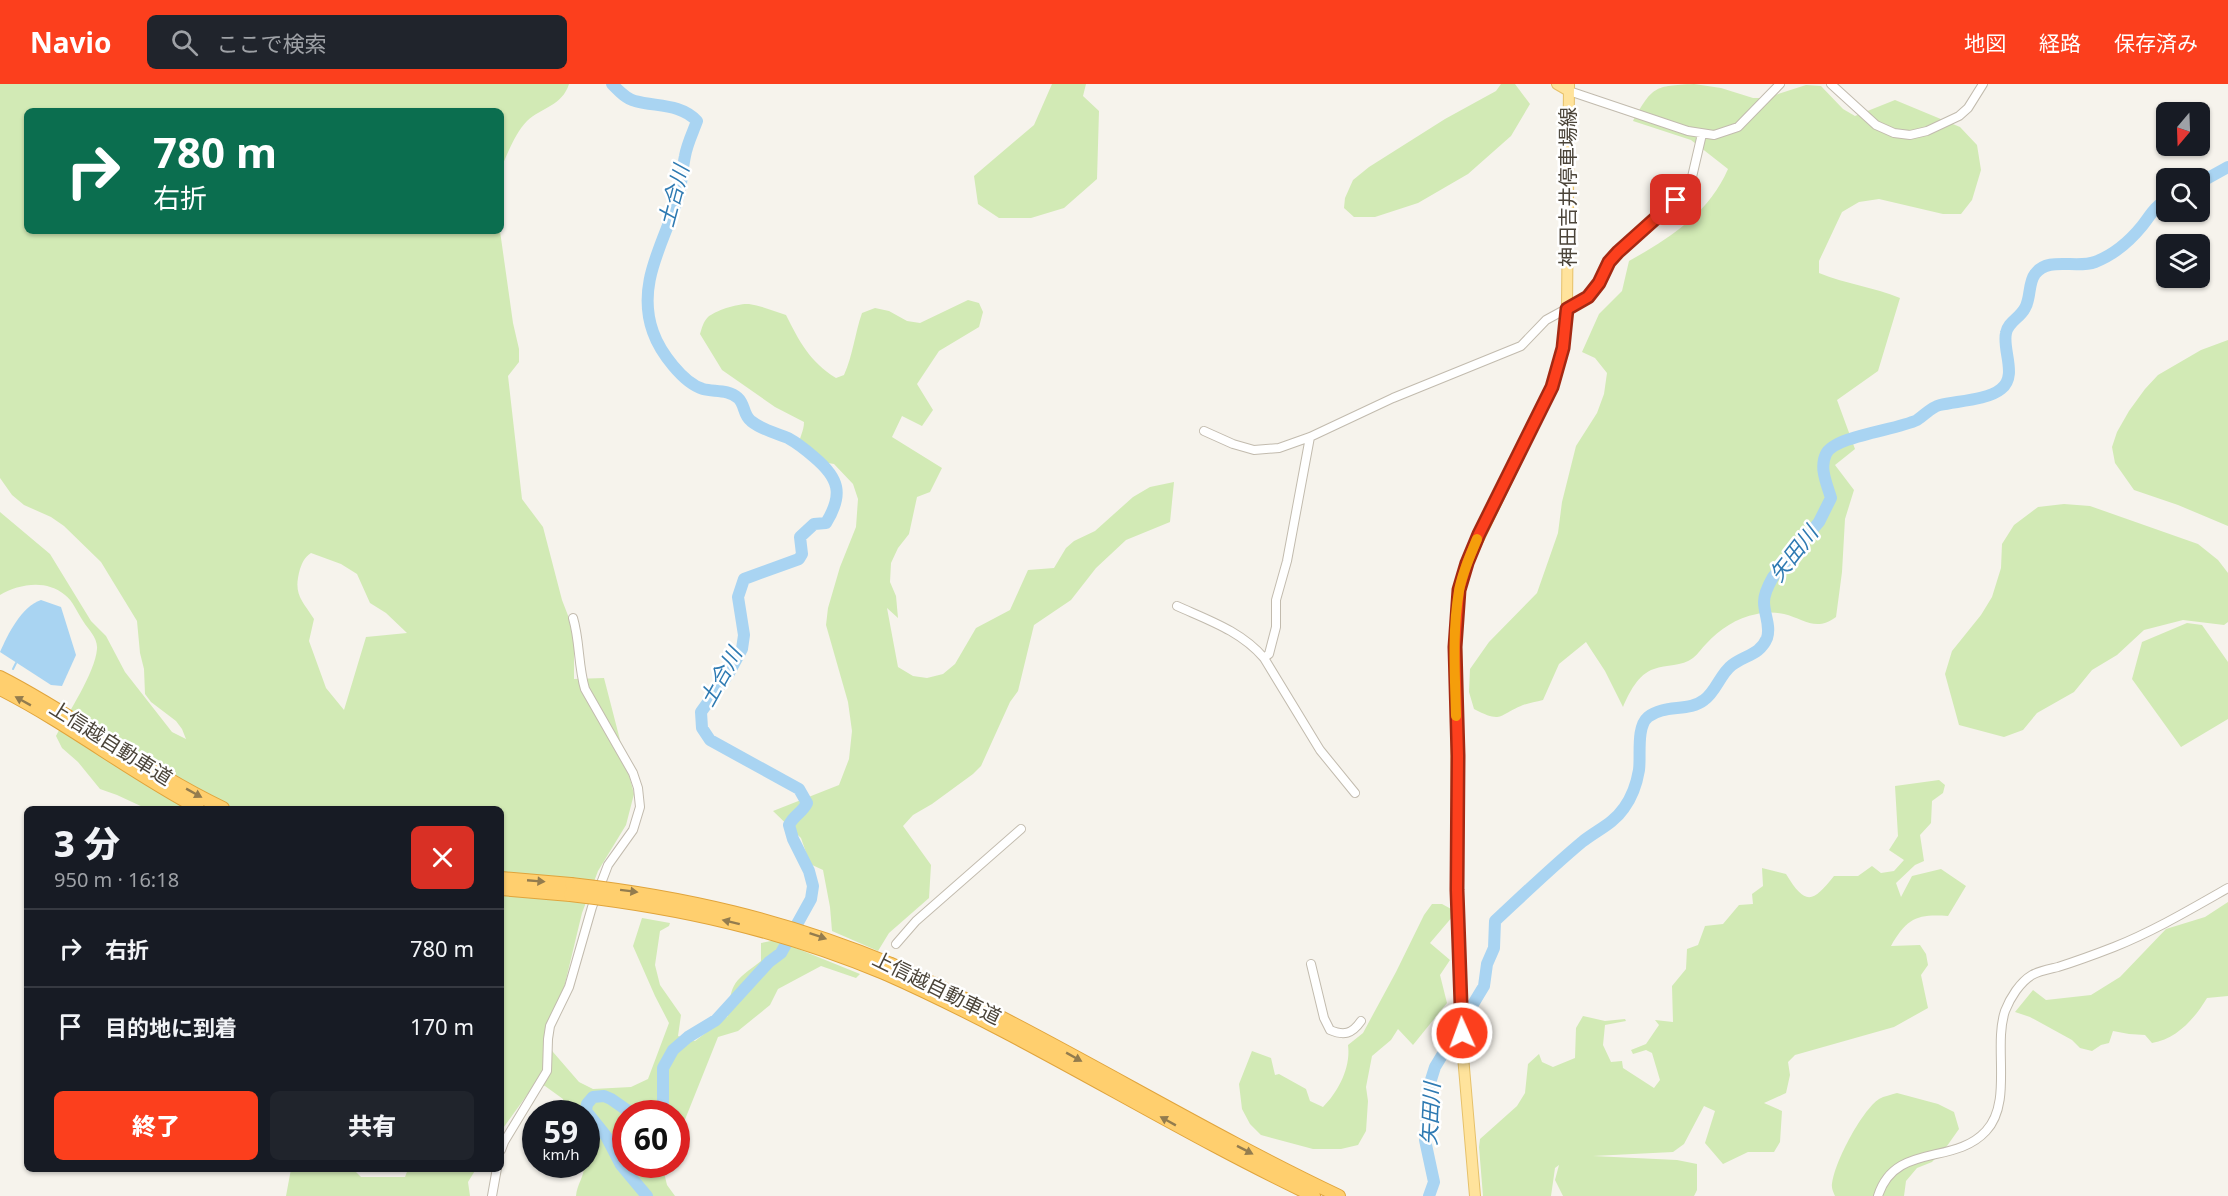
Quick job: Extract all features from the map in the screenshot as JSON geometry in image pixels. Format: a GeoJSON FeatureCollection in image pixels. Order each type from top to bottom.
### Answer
{"type":"FeatureCollection","features":[{"type":"Feature","properties":{"kind":"highway","name":"上信越自動車道"},"geometry":{"type":"LineString","coordinates":[[0,676],[50,704],[175,783],[219,806]]}},
{"type":"Feature","properties":{"kind":"highway","name":"上信越自動車道"},"geometry":{"type":"LineString","coordinates":[[0,689],[59,723],[151,782],[194,806]]}},
{"type":"Feature","properties":{"kind":"highway","name":"上信越自動車道"},"geometry":{"type":"LineString","coordinates":[[504,879],[732,921],[888,969],[965,999],[1240,1147],[1339,1196]]}},
{"type":"Feature","properties":{"kind":"highway","name":"上信越自動車道"},"geometry":{"type":"LineString","coordinates":[[504,889],[570,890]]}},
{"type":"Feature","properties":{"kind":"highway","name":"上信越自動車道"},"geometry":{"type":"LineString","coordinates":[[888,969],[1175,1125],[1314,1196]]}},
{"type":"Feature","properties":{"kind":"main road","name":"神田吉井停車場線"},"geometry":{"type":"LineString","coordinates":[[1474,1196],[1463,1056],[1457,890],[1458,756],[1455,647],[1459,590],[1479,534],[1552,387],[1563,348],[1567,309],[1569,88],[1557,84]]}},
{"type":"Feature","properties":{"kind":"street"},"geometry":{"type":"LineString","coordinates":[[1569,88],[1688,131],[1714,135],[1738,127],[1780,84]]}},
{"type":"Feature","properties":{"kind":"street"},"geometry":{"type":"LineString","coordinates":[[1832,84],[1876,125],[1894,134],[1910,135],[1927,131],[1959,116],[1968,108],[1983,84]]}},
{"type":"Feature","properties":{"kind":"street"},"geometry":{"type":"LineString","coordinates":[[1204,431],[1233,444],[1254,450],[1279,448],[1311,437],[1393,398],[1521,346],[1546,320],[1588,297],[1599,283],[1609,262],[1618,252],[1686,190],[1692,177],[1702,134]]}},
{"type":"Feature","properties":{"kind":"street"},"geometry":{"type":"LineString","coordinates":[[1264,658],[1269,654],[1276,627],[1276,600],[1287,561],[1311,437]]}},
{"type":"Feature","properties":{"kind":"street"},"geometry":{"type":"LineString","coordinates":[[1177,606],[1250,642],[1264,658],[1320,750],[1355,793]]}},
{"type":"Feature","properties":{"kind":"street"},"geometry":{"type":"LineString","coordinates":[[504,1142],[547,1071],[548,1039],[554,1016],[569,987],[592,907],[608,865],[633,830],[640,807],[638,788],[633,773],[585,689],[578,633],[573,618]]}},
{"type":"Feature","properties":{"kind":"street"},"geometry":{"type":"LineString","coordinates":[[896,944],[916,921],[1021,829]]}},
{"type":"Feature","properties":{"kind":"street"},"geometry":{"type":"LineString","coordinates":[[1878,1196],[1886,1180],[1903,1164],[1968,1145],[1986,1132],[1993,1121],[2000,1096],[2000,1038],[2005,1012],[2012,996],[2032,975],[2141,936],[2228,888]]}},
{"type":"Feature","properties":{"kind":"street"},"geometry":{"type":"LineString","coordinates":[[1311,964],[1324,1018],[1330,1030],[1340,1035],[1348,1033],[1361,1022]]}},
{"type":"Feature","properties":{"kind":"street"},"geometry":{"type":"LineString","coordinates":[[492,1196],[496,1172]]}},
{"type":"Feature","properties":{"kind":"green space"},"geometry":{"type":"Polygon","coordinates":[[[0,84],[569,84],[557,102],[527,121],[512,143],[504,161],[504,108],[24,108],[24,234],[500,234],[519,349],[519,362],[508,376],[522,499],[543,527],[562,600],[574,631],[574,679],[604,678],[634,794],[626,825],[598,871],[582,913],[563,992],[544,1036],[553,1052],[579,1082],[593,1089],[631,1087],[648,1079],[669,1023],[633,946],[642,918],[670,923],[660,931],[655,965],[660,985],[681,1015],[678,1036],[695,1041],[728,1016],[733,989],[739,978],[761,961],[761,943],[776,940],[860,974],[856,978],[821,966],[778,989],[770,1005],[738,1031],[718,1037],[690,1107],[690,1100],[612,1100],[612,1178],[665,1178],[667,1185],[675,1196],[576,1196],[581,1178],[600,1178],[600,1100],[563,1100],[545,1086],[535,1084],[504,1127],[504,806],[141,806],[100,789],[78,762],[62,748],[56,736],[91,669],[97,649],[96,641],[70,600],[58,590],[32,585],[15,588],[0,595],[0,512],[50,554],[91,621],[106,636],[125,672],[172,732],[186,739],[176,721],[151,702],[145,694],[137,621],[101,562],[64,526],[51,517],[24,505],[12,495],[0,478],[0,84]],[[311,553],[305,558],[297,585],[302,601],[314,619],[309,641],[326,688],[344,710],[366,637],[407,633],[386,613],[370,603],[357,574],[341,564],[311,553]]]}},
{"type":"Feature","properties":{"kind":"green space"},"geometry":{"type":"Polygon","coordinates":[[[1052,84],[1086,84],[1083,96],[1099,111],[1097,179],[1064,208],[1031,218],[999,218],[978,204],[974,176],[1034,125],[1052,84]]]}},
{"type":"Feature","properties":{"kind":"green space"},"geometry":{"type":"Polygon","coordinates":[[[1501,84],[1515,84],[1530,104],[1511,136],[1468,174],[1418,203],[1375,217],[1354,217],[1344,208],[1345,198],[1353,180],[1369,167],[1445,119],[1496,91],[1501,84]]]}},
{"type":"Feature","properties":{"kind":"green space"},"geometry":{"type":"Polygon","coordinates":[[[1694,84],[1721,88],[1753,98],[1766,98],[1806,85],[1821,86],[1843,109],[1855,116],[1895,100],[1960,127],[1977,145],[1981,170],[1972,200],[1961,214],[1943,214],[1879,199],[1859,202],[1842,212],[1819,261],[1819,273],[1900,298],[1878,371],[1837,400],[1855,449],[1835,465],[1854,490],[1845,519],[1842,572],[1836,617],[1822,624],[1774,613],[1760,613],[1742,618],[1717,634],[1689,661],[1648,671],[1631,690],[1623,707],[1605,671],[1586,642],[1559,664],[1543,700],[1523,705],[1500,716],[1490,716],[1474,709],[1469,692],[1470,669],[1489,642],[1537,593],[1558,533],[1562,502],[1576,446],[1597,413],[1604,394],[1607,373],[1595,358],[1582,352],[1599,314],[1622,291],[1629,261],[1687,223],[1710,199],[1728,169],[1691,140],[1633,121],[1645,101],[1656,90],[1662,87],[1694,84]]]}},
{"type":"Feature","properties":{"kind":"green space"},"geometry":{"type":"Polygon","coordinates":[[[968,300],[979,303],[983,312],[979,327],[939,351],[917,384],[933,410],[922,426],[902,416],[892,437],[942,468],[930,492],[917,497],[909,534],[898,548],[891,563],[890,582],[896,596],[898,618],[887,608],[898,667],[913,676],[927,678],[943,674],[955,664],[976,628],[1010,610],[1028,570],[1054,568],[1066,548],[1074,541],[1095,531],[1133,497],[1150,487],[1174,482],[1170,522],[1126,540],[1096,568],[1071,600],[1034,625],[1018,691],[1010,702],[981,766],[932,804],[913,815],[903,826],[931,865],[929,898],[889,933],[878,951],[832,931],[823,870],[810,864],[801,838],[773,811],[839,785],[849,759],[852,731],[848,702],[826,625],[828,608],[840,567],[856,527],[858,499],[853,484],[834,464],[810,460],[799,451],[804,422],[775,407],[722,370],[700,334],[708,317],[722,310],[745,304],[768,309],[786,315],[812,358],[836,378],[844,375],[862,313],[875,308],[889,311],[907,321],[920,323],[968,300]]]}},
{"type":"Feature","properties":{"kind":"green space"},"geometry":{"type":"Polygon","coordinates":[[[2228,340],[2228,526],[2134,490],[2115,463],[2112,447],[2117,432],[2129,411],[2158,375],[2201,350],[2228,340]]]}},
{"type":"Feature","properties":{"kind":"green space"},"geometry":{"type":"Polygon","coordinates":[[[2064,504],[2090,506],[2198,544],[2218,560],[2228,573],[2228,622],[2224,625],[2183,620],[2144,630],[2117,655],[2092,670],[2074,692],[2037,713],[2023,730],[2004,737],[1959,725],[1945,674],[1952,651],[1981,615],[1992,597],[2001,568],[2002,544],[2014,525],[2038,507],[2064,504]]]}},
{"type":"Feature","properties":{"kind":"green space"},"geometry":{"type":"Polygon","coordinates":[[[2187,623],[2202,625],[2228,662],[2228,719],[2181,747],[2132,679],[2142,642],[2187,623]]]}},
{"type":"Feature","properties":{"kind":"green space"},"geometry":{"type":"Polygon","coordinates":[[[1939,780],[1945,785],[1943,793],[1932,801],[1931,823],[1920,835],[1924,861],[1915,865],[1896,883],[1901,897],[1912,876],[1941,869],[1966,886],[1948,916],[1928,916],[1914,920],[1902,929],[1891,946],[1920,945],[1926,954],[1928,965],[1921,975],[1928,1008],[1894,1027],[1795,1055],[1788,1062],[1790,1075],[1786,1093],[1764,1103],[1782,1111],[1780,1142],[1774,1152],[1748,1152],[1723,1164],[1705,1143],[1715,1111],[1704,1106],[1684,1144],[1673,1152],[1593,1156],[1677,1160],[1697,1164],[1697,1190],[1694,1196],[1563,1196],[1555,1180],[1559,1165],[1555,1168],[1551,1196],[1483,1196],[1480,1139],[1517,1106],[1525,1093],[1528,1064],[1539,1054],[1542,1062],[1553,1067],[1575,1058],[1576,1028],[1583,1016],[1605,1021],[1625,1019],[1626,1021],[1605,1025],[1603,1045],[1611,1062],[1622,1061],[1623,1068],[1654,1088],[1660,1080],[1652,1053],[1646,1050],[1633,1054],[1631,1050],[1646,1044],[1659,1025],[1655,1020],[1673,1022],[1672,986],[1686,969],[1687,949],[1698,945],[1705,926],[1723,924],[1739,905],[1753,904],[1752,894],[1763,886],[1762,868],[1786,874],[1799,892],[1810,897],[1820,891],[1834,876],[1858,876],[1872,866],[1881,873],[1894,871],[1904,860],[1889,850],[1898,836],[1895,786],[1939,780]]]}},
{"type":"Feature","properties":{"kind":"green space"},"geometry":{"type":"Polygon","coordinates":[[[2228,902],[2228,996],[2207,998],[2191,1020],[2169,1037],[2152,1043],[2145,1035],[2113,1031],[2109,1043],[2092,1051],[2080,1048],[2072,1040],[2030,1017],[2015,1012],[2033,990],[2046,1000],[2091,995],[2120,977],[2166,929],[2205,917],[2228,902]]]}},
{"type":"Feature","properties":{"kind":"green space"},"geometry":{"type":"Polygon","coordinates":[[[1432,904],[1442,904],[1453,910],[1453,916],[1430,943],[1450,960],[1440,975],[1447,1003],[1413,1045],[1398,1029],[1391,1040],[1372,1056],[1366,1087],[1368,1101],[1366,1131],[1358,1145],[1341,1149],[1313,1149],[1261,1135],[1250,1124],[1242,1109],[1239,1084],[1252,1051],[1271,1058],[1275,1075],[1279,1074],[1306,1089],[1310,1101],[1323,1107],[1334,1094],[1342,1079],[1347,1062],[1348,1045],[1363,1033],[1424,915],[1432,904]]]}},
{"type":"Feature","properties":{"kind":"green space"},"geometry":{"type":"Polygon","coordinates":[[[1897,1093],[1938,1104],[1954,1112],[1959,1129],[1932,1162],[1917,1168],[1906,1181],[1904,1196],[1835,1196],[1832,1187],[1837,1166],[1864,1114],[1879,1099],[1897,1093]]]}},
{"type":"Feature","properties":{"kind":"green space"},"geometry":{"type":"Polygon","coordinates":[[[290,1172],[356,1172],[361,1177],[405,1177],[407,1172],[474,1172],[468,1182],[470,1196],[286,1196],[290,1172]]]}},
{"type":"Feature","properties":{"kind":"water"},"geometry":{"type":"Polygon","coordinates":[[[41,600],[61,607],[76,655],[62,686],[51,685],[0,652],[21,615],[41,600]]]}},
{"type":"Feature","properties":{"kind":"waterway","name":"土合川"},"geometry":{"type":"LineString","coordinates":[[612,84],[632,100],[675,108],[697,121],[686,152],[677,201],[649,281],[649,315],[653,332],[661,348],[680,374],[695,386],[734,395],[740,400],[751,421],[764,429],[788,438],[811,454],[834,479],[837,495],[832,513],[826,523],[814,524],[800,537],[802,554],[799,559],[744,579],[738,597],[744,635],[742,649],[729,673],[701,712],[702,728],[710,740],[799,789],[807,803],[789,825],[793,839],[809,871],[813,886],[811,899],[781,953],[769,962],[716,1020],[688,1037],[673,1050],[663,1068],[663,1100]]}},
{"type":"Feature","properties":{"kind":"waterway","name":"矢田川"},"geometry":{"type":"LineString","coordinates":[[2210,177],[2228,167]]}},
{"type":"Feature","properties":{"kind":"waterway","name":"矢田川"},"geometry":{"type":"LineString","coordinates":[[1429,1196],[1434,1182],[1425,1140],[1430,1083],[1435,1067],[1484,986],[1487,964],[1494,948],[1495,921],[1582,842],[1620,814],[1632,794],[1637,779],[1640,734],[1648,717],[1661,711],[1698,704],[1708,697],[1728,669],[1764,644],[1768,634],[1764,602],[1768,586],[1819,522],[1831,498],[1823,470],[1826,454],[1841,442],[1908,424],[1937,406],[1988,396],[2001,389],[2006,384],[2009,370],[2006,333],[2009,326],[2025,308],[2035,274],[2055,264],[2088,264],[2108,256],[2132,237],[2156,208]]}},
{"type":"Feature","properties":{"kind":"waterway"},"geometry":{"type":"LineString","coordinates":[[13,669],[16,663]]}},
{"type":"Feature","properties":{"kind":"waterway","name":"土合川"},"geometry":{"type":"LineString","coordinates":[[612,1100],[604,1096],[593,1097],[587,1104],[586,1111],[606,1136],[612,1148]]}},
{"type":"Feature","properties":{"kind":"waterway","name":"土合川"},"geometry":{"type":"LineString","coordinates":[[632,1178],[647,1196]]}},
{"type":"Feature","properties":{"kind":"slow traffic"},"geometry":{"type":"LineString","coordinates":[[1456,716],[1455,647],[1459,590],[1477,539]]}},
{"type":"Feature","properties":{"kind":"route"},"geometry":{"type":"LineString","coordinates":[[1462,1033],[1457,890],[1458,756],[1455,647],[1459,590],[1479,534],[1557,375],[1563,348],[1567,309],[1588,297],[1599,283],[1609,262],[1618,252],[1676,200]]}}]}
